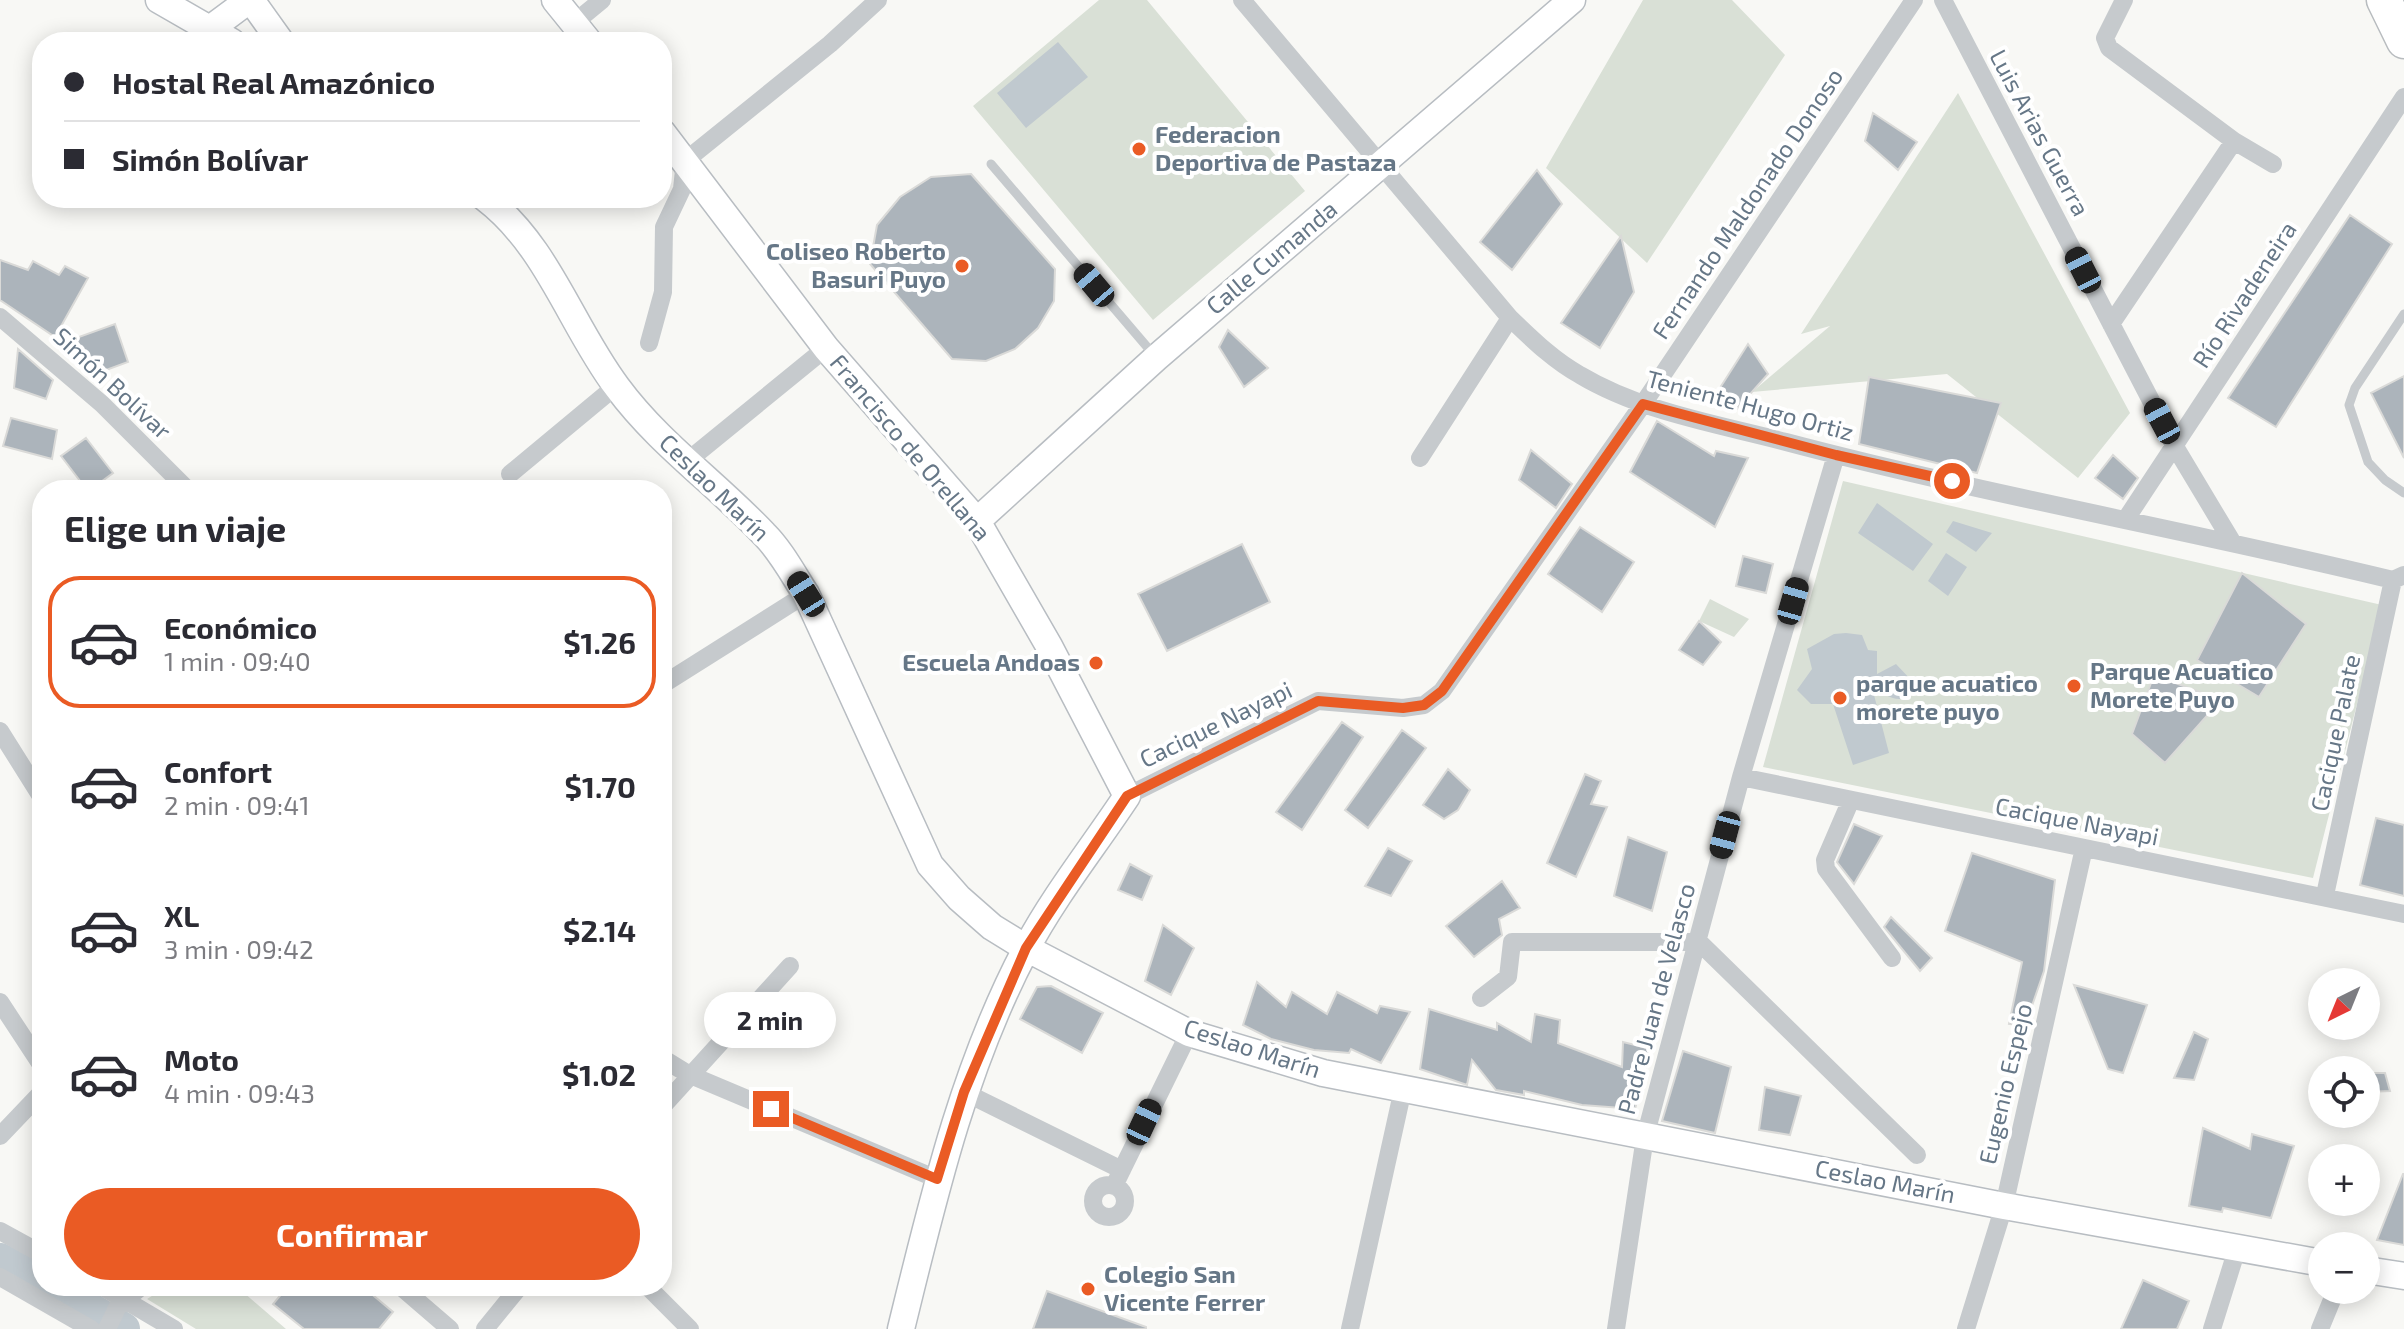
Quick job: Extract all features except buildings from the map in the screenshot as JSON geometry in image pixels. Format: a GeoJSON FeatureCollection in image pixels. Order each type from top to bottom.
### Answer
{"type":"FeatureCollection","features":[{"type":"Feature","properties":{"kind":"highway"},"geometry":{"type":"LineString","coordinates":[[2384,0],[2404,41]]}},
{"type":"Feature","properties":{"kind":"main road"},"geometry":{"type":"LineString","coordinates":[[159,0],[216,32]]}},
{"type":"Feature","properties":{"kind":"main road"},"geometry":{"type":"LineString","coordinates":[[223,32],[250,0],[274,32]]}},
{"type":"Feature","properties":{"kind":"main road"},"geometry":{"type":"LineString","coordinates":[[555,0],[581,32]]}},
{"type":"Feature","properties":{"kind":"main road","name":"Calle Cumanda"},"geometry":{"type":"LineString","coordinates":[[977,521],[1156,358],[1572,0]]}},
{"type":"Feature","properties":{"kind":"main road","name":"Francisco de Orellana"},"geometry":{"type":"LineString","coordinates":[[672,145],[826,348],[977,521],[1049,646],[1127,796]]}},
{"type":"Feature","properties":{"kind":"main road","name":"Ceslao Marín"},"geometry":{"type":"LineString","coordinates":[[495,208],[528,243],[616,386],[685,463],[765,535],[806,594],[930,865],[970,908],[1026,948],[1189,1033],[1323,1073],[2004,1206],[2308,1261]]}},
{"type":"Feature","properties":{"kind":"main road"},"geometry":{"type":"LineString","coordinates":[[901,1329],[937,1179],[964,1092],[1026,948],[1127,796]]}},
{"type":"Feature","properties":{"kind":"main road"},"geometry":{"type":"LineString","coordinates":[[2380,1272],[2404,1276]]}},
{"type":"Feature","properties":{"kind":"street"},"geometry":{"type":"LineString","coordinates":[[583,32],[602,0]]}},
{"type":"Feature","properties":{"kind":"street"},"geometry":{"type":"LineString","coordinates":[[649,343],[663,292],[664,227],[682,189],[685,161],[830,44],[878,0]]}},
{"type":"Feature","properties":{"kind":"street","name":"Teniente Hugo Ortiz"},"geometry":{"type":"LineString","coordinates":[[1242,0],[1510,318],[1544,350],[1581,376],[1643,404],[1836,455],[2399,578]]}},
{"type":"Feature","properties":{"kind":"street","name":"Fernando Maldonado Donoso"},"geometry":{"type":"LineString","coordinates":[[1424,705],[1442,691],[1643,404],[1914,0]]}},
{"type":"Feature","properties":{"kind":"street","name":"Luis Arias Guerra"},"geometry":{"type":"LineString","coordinates":[[1943,0],[2174,445],[2231,540]]}},
{"type":"Feature","properties":{"kind":"street"},"geometry":{"type":"LineString","coordinates":[[2124,0],[2108,27],[2105,38],[2109,48],[2234,141],[2273,164]]}},
{"type":"Feature","properties":{"kind":"street","name":"Río Rivadeneira"},"geometry":{"type":"LineString","coordinates":[[2126,519],[2404,97]]}},
{"type":"Feature","properties":{"kind":"street"},"geometry":{"type":"LineString","coordinates":[[2111,324],[2234,141]]}},
{"type":"Feature","properties":{"kind":"street","name":"Simón Bolívar"},"geometry":{"type":"LineString","coordinates":[[0,317],[102,404],[178,480]]}},
{"type":"Feature","properties":{"kind":"street"},"geometry":{"type":"LineString","coordinates":[[1420,458],[1510,318]]}},
{"type":"Feature","properties":{"kind":"street"},"geometry":{"type":"LineString","coordinates":[[685,463],[826,348]]}},
{"type":"Feature","properties":{"kind":"street"},"geometry":{"type":"LineString","coordinates":[[510,474],[616,386]]}},
{"type":"Feature","properties":{"kind":"street","name":"Padre Juan de Velasco"},"geometry":{"type":"LineString","coordinates":[[1616,1329],[1645,1137],[1741,777],[1836,455]]}},
{"type":"Feature","properties":{"kind":"street","name":"Cacique Palate"},"geometry":{"type":"LineString","coordinates":[[2325,895],[2399,578]]}},
{"type":"Feature","properties":{"kind":"street"},"geometry":{"type":"LineString","coordinates":[[672,679],[806,594]]}},
{"type":"Feature","properties":{"kind":"street","name":"Cacique Nayapi"},"geometry":{"type":"LineString","coordinates":[[1127,796],[1318,701],[1403,708],[1424,705]]}},
{"type":"Feature","properties":{"kind":"street"},"geometry":{"type":"LineString","coordinates":[[0,731],[32,782]]}},
{"type":"Feature","properties":{"kind":"street","name":"Cacique Nayapi"},"geometry":{"type":"LineString","coordinates":[[1741,777],[1850,802],[2325,895],[2404,914]]}},
{"type":"Feature","properties":{"kind":"street"},"geometry":{"type":"LineString","coordinates":[[1850,802],[1825,860],[1826,869],[1892,958]]}},
{"type":"Feature","properties":{"kind":"street","name":"Eugenio Espejo"},"geometry":{"type":"LineString","coordinates":[[1966,1329],[2004,1206],[2084,848]]}},
{"type":"Feature","properties":{"kind":"street"},"geometry":{"type":"LineString","coordinates":[[1481,998],[1508,977],[1512,942],[1699,942],[1917,1155]]}},
{"type":"Feature","properties":{"kind":"street"},"geometry":{"type":"LineString","coordinates":[[672,1094],[790,966]]}},
{"type":"Feature","properties":{"kind":"street"},"geometry":{"type":"LineString","coordinates":[[0,1002],[32,1051]]}},
{"type":"Feature","properties":{"kind":"street"},"geometry":{"type":"LineString","coordinates":[[964,1092],[1118,1178],[1189,1033]]}},
{"type":"Feature","properties":{"kind":"street"},"geometry":{"type":"LineString","coordinates":[[672,1064],[688,1074],[937,1179]]}},
{"type":"Feature","properties":{"kind":"street"},"geometry":{"type":"LineString","coordinates":[[1350,1329],[1403,1089]]}},
{"type":"Feature","properties":{"kind":"street"},"geometry":{"type":"LineString","coordinates":[[0,1136],[32,1102]]}},
{"type":"Feature","properties":{"kind":"street"},"geometry":{"type":"LineString","coordinates":[[0,1231],[32,1249]]}},
{"type":"Feature","properties":{"kind":"street"},"geometry":{"type":"LineString","coordinates":[[2212,1329],[2237,1249]]}},
{"type":"Feature","properties":{"kind":"street"},"geometry":{"type":"LineString","coordinates":[[0,1277],[32,1295]]}},
{"type":"Feature","properties":{"kind":"street"},"geometry":{"type":"LineString","coordinates":[[33,1296],[91,1329]]}},
{"type":"Feature","properties":{"kind":"street"},"geometry":{"type":"LineString","coordinates":[[114,1296],[174,1329]]}},
{"type":"Feature","properties":{"kind":"street"},"geometry":{"type":"LineString","coordinates":[[108,1329],[121,1302],[129,1296]]}},
{"type":"Feature","properties":{"kind":"street"},"geometry":{"type":"LineString","coordinates":[[412,1296],[450,1329]]}},
{"type":"Feature","properties":{"kind":"street"},"geometry":{"type":"LineString","coordinates":[[485,1329],[512,1296]]}},
{"type":"Feature","properties":{"kind":"street"},"geometry":{"type":"LineString","coordinates":[[657,1296],[690,1329]]}},
{"type":"Feature","properties":{"kind":"street"},"geometry":{"type":"LineString","coordinates":[[2320,1329],[2330,1304]]}},
{"type":"Feature","properties":{"kind":"lane"},"geometry":{"type":"LineString","coordinates":[[991,164],[1156,358]]}},
{"type":"Feature","properties":{"kind":"lane"},"geometry":{"type":"LineString","coordinates":[[2404,314],[2355,388],[2349,405],[2368,462],[2385,480],[2404,493]]}},
{"type":"Feature","properties":{"kind":"shaded area","name":"Federacion Deportiva de Pastaza"},"geometry":{"type":"Polygon","coordinates":[[[1099,0],[1147,0],[1305,191],[1153,320],[973,106],[1099,0]]]}},
{"type":"Feature","properties":{"kind":"shaded area"},"geometry":{"type":"Polygon","coordinates":[[[1643,0],[1732,0],[1785,55],[1647,263],[1546,168],[1643,0]]]}},
{"type":"Feature","properties":{"kind":"shaded area"},"geometry":{"type":"Polygon","coordinates":[[[1058,42],[1088,77],[1026,128],[997,93],[1058,42]]]}},
{"type":"Feature","properties":{"kind":"shaded area"},"geometry":{"type":"Polygon","coordinates":[[[1958,93],[2130,413],[2078,478],[1947,374],[1752,392],[1830,326],[1801,334],[1958,93]]]}},
{"type":"Feature","properties":{"kind":"shaded area","name":"Parque Acuatico Morete Puyo"},"geometry":{"type":"Polygon","coordinates":[[[1843,481],[2382,605],[2313,878],[1763,767],[1843,481]]]}},
{"type":"Feature","properties":{"kind":"shaded area"},"geometry":{"type":"Polygon","coordinates":[[[1877,503],[1933,544],[1913,571],[1858,533],[1877,503]]]}},
{"type":"Feature","properties":{"kind":"shaded area"},"geometry":{"type":"Polygon","coordinates":[[[1953,521],[1992,533],[1976,552],[1946,532],[1953,521]]]}},
{"type":"Feature","properties":{"kind":"shaded area"},"geometry":{"type":"Polygon","coordinates":[[[1946,553],[1967,567],[1948,596],[1928,581],[1946,553]]]}},
{"type":"Feature","properties":{"kind":"shaded area"},"geometry":{"type":"Polygon","coordinates":[[[1710,599],[1749,619],[1734,637],[1699,621],[1710,599]]]}},
{"type":"Feature","properties":{"kind":"shaded area","name":"parque acuatico morete puyo"},"geometry":{"type":"Polygon","coordinates":[[[1834,634],[1862,635],[1868,650],[1877,651],[1877,674],[1896,664],[1913,682],[1914,692],[1898,699],[1873,691],[1889,753],[1853,765],[1833,704],[1811,704],[1797,690],[1812,669],[1807,649],[1834,634]]]}},
{"type":"Feature","properties":{"kind":"shaded area"},"geometry":{"type":"Polygon","coordinates":[[[152,1296],[248,1296],[286,1329],[196,1329],[147,1299],[152,1296]]]}},
{"type":"Feature","properties":{"kind":"waterway"},"geometry":{"type":"LineString","coordinates":[[0,1260],[32,1277]]}},
{"type":"Feature","properties":{"kind":"waterway"},"geometry":{"type":"LineString","coordinates":[[68,1296],[123,1329]]}},
{"type":"Feature","properties":{"kind":"place","name":"Federacion Deportiva de Pastaza"},"geometry":{"type":"Point","coordinates":[1139,149]}},
{"type":"Feature","properties":{"kind":"place","name":"Coliseo Roberto Basuri Puyo"},"geometry":{"type":"Point","coordinates":[962,266]}},
{"type":"Feature","properties":{"kind":"place","name":"Escuela Andoas"},"geometry":{"type":"Point","coordinates":[1096,663]}},
{"type":"Feature","properties":{"kind":"place","name":"Parque Acuatico Morete Puyo"},"geometry":{"type":"Point","coordinates":[2074,686]}},
{"type":"Feature","properties":{"kind":"place","name":"parque acuatico morete puyo"},"geometry":{"type":"Point","coordinates":[1840,698]}},
{"type":"Feature","properties":{"kind":"place","name":"Colegio San Vicente Ferrer"},"geometry":{"type":"Point","coordinates":[1088,1289]}},
{"type":"Feature","properties":{"kind":"route"},"geometry":{"type":"LineString","coordinates":[[771,1109],[937,1179],[964,1092],[1026,948],[1127,796],[1318,701],[1403,708],[1424,705],[1442,691],[1643,404],[1836,455],[1952,481]]}}]}
